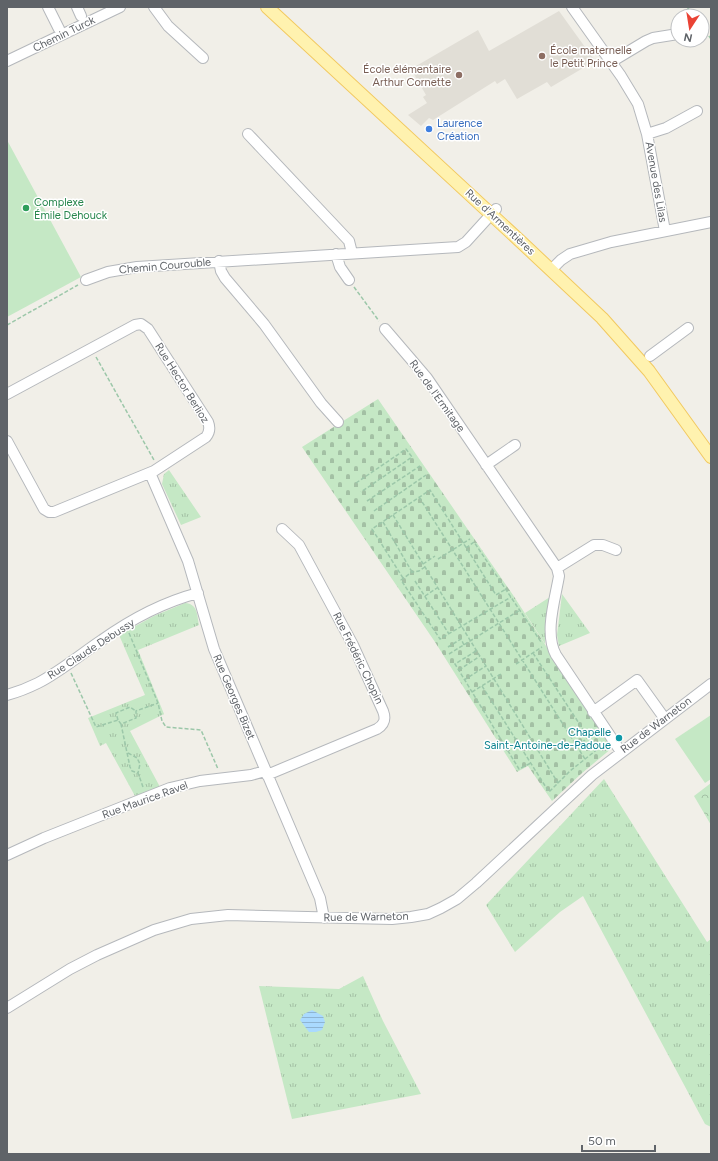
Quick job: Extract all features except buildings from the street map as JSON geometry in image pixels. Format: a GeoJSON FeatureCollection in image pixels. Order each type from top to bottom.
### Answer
{"type":"FeatureCollection","features":[{"type":"Feature","properties":{"kind":"main road","name":"Rue d'Armentières"},"geometry":{"type":"LineString","coordinates":[[267,7],[494,212]]}},
{"type":"Feature","properties":{"kind":"main road","name":"Rue d'Armentières"},"geometry":{"type":"LineString","coordinates":[[277,7],[553,267],[642,362],[711,456]]}},
{"type":"Feature","properties":{"kind":"main road","name":"Rue d'Armentières"},"geometry":{"type":"LineString","coordinates":[[553,267],[595,301],[635,343],[711,443]]}},
{"type":"Feature","properties":{"kind":"street"},"geometry":{"type":"LineString","coordinates":[[48,7],[59,29]]}},
{"type":"Feature","properties":{"kind":"street","name":"Chemin Turck"},"geometry":{"type":"LineString","coordinates":[[7,61],[120,7]]}},
{"type":"Feature","properties":{"kind":"street"},"geometry":{"type":"LineString","coordinates":[[154,7],[168,26],[203,58]]}},
{"type":"Feature","properties":{"kind":"street","name":"Avenue des Lilas"},"geometry":{"type":"LineString","coordinates":[[572,7],[611,62],[634,98],[647,134],[664,231]]}},
{"type":"Feature","properties":{"kind":"street"},"geometry":{"type":"LineString","coordinates":[[611,62],[646,41],[653,38],[670,35]]}},
{"type":"Feature","properties":{"kind":"street","name":"Avenue des Lilas"},"geometry":{"type":"LineString","coordinates":[[647,134],[666,128],[697,111]]}},
{"type":"Feature","properties":{"kind":"street"},"geometry":{"type":"LineString","coordinates":[[248,134],[349,241],[352,253]]}},
{"type":"Feature","properties":{"kind":"street","name":"Chemin Courouble"},"geometry":{"type":"LineString","coordinates":[[86,280],[108,272],[130,267],[460,246],[466,242],[494,212]]}},
{"type":"Feature","properties":{"kind":"street"},"geometry":{"type":"LineString","coordinates":[[553,267],[570,254],[618,240],[711,222]]}},
{"type":"Feature","properties":{"kind":"street"},"geometry":{"type":"LineString","coordinates":[[336,254],[340,267],[349,280]]}},
{"type":"Feature","properties":{"kind":"street"},"geometry":{"type":"LineString","coordinates":[[219,261],[221,271],[225,278],[264,324],[319,400],[338,422]]}},
{"type":"Feature","properties":{"kind":"street","name":"Rue Hector Berlioz"},"geometry":{"type":"LineString","coordinates":[[7,394],[135,325],[141,324],[147,326],[208,422],[210,430],[206,437],[154,471],[56,512],[49,512],[44,509],[7,441]]}},
{"type":"Feature","properties":{"kind":"street"},"geometry":{"type":"LineString","coordinates":[[650,356],[688,328]]}},
{"type":"Feature","properties":{"kind":"street","name":"Rue de l'Ermitage"},"geometry":{"type":"LineString","coordinates":[[385,330],[423,372],[557,568]]}},
{"type":"Feature","properties":{"kind":"street"},"geometry":{"type":"LineString","coordinates":[[486,465],[515,445]]}},
{"type":"Feature","properties":{"kind":"street","name":"Rue Georges Bizet"},"geometry":{"type":"LineString","coordinates":[[154,471],[185,553],[214,649],[320,898],[324,918]]}},
{"type":"Feature","properties":{"kind":"street","name":"Rue Frédéric Chopin"},"geometry":{"type":"LineString","coordinates":[[266,773],[377,729],[382,726],[385,720],[383,711],[360,659],[299,545],[282,529]]}},
{"type":"Feature","properties":{"kind":"street"},"geometry":{"type":"LineString","coordinates":[[616,550],[603,545],[594,545],[557,568],[559,576],[551,628],[552,646],[556,655],[620,752]]}},
{"type":"Feature","properties":{"kind":"street","name":"Rue Claude Debussy"},"geometry":{"type":"LineString","coordinates":[[7,695],[35,685],[126,624],[180,598],[198,593]]}},
{"type":"Feature","properties":{"kind":"street"},"geometry":{"type":"LineString","coordinates":[[593,712],[637,680],[665,719]]}},
{"type":"Feature","properties":{"kind":"street","name":"Rue de Warneton"},"geometry":{"type":"LineString","coordinates":[[7,1008],[87,960],[174,923],[224,915],[375,919],[411,917],[428,914],[448,905],[469,890],[579,786],[620,752],[711,684]]}},
{"type":"Feature","properties":{"kind":"street","name":"Rue Maurice Ravel"},"geometry":{"type":"LineString","coordinates":[[7,855],[147,797],[180,786],[222,778],[266,773]]}},
{"type":"Feature","properties":{"kind":"path"},"geometry":{"type":"LineString","coordinates":[[7,325],[86,280]]}},
{"type":"Feature","properties":{"kind":"path"},"geometry":{"type":"LineString","coordinates":[[349,280],[385,330]]}},
{"type":"Feature","properties":{"kind":"path"},"geometry":{"type":"LineString","coordinates":[[92,349],[154,471]]}},
{"type":"Feature","properties":{"kind":"path"},"geometry":{"type":"LineString","coordinates":[[356,483],[406,449],[412,457],[361,492]]}},
{"type":"Feature","properties":{"kind":"path"},"geometry":{"type":"LineString","coordinates":[[368,501],[420,466]]}},
{"type":"Feature","properties":{"kind":"path"},"geometry":{"type":"LineString","coordinates":[[374,511],[426,475]]}},
{"type":"Feature","properties":{"kind":"path"},"geometry":{"type":"LineString","coordinates":[[506,589],[496,595],[430,490],[372,529],[403,578],[401,580],[440,639],[511,597]]}},
{"type":"Feature","properties":{"kind":"path"},"geometry":{"type":"LineString","coordinates":[[419,497],[585,759]]}},
{"type":"Feature","properties":{"kind":"path"},"geometry":{"type":"LineString","coordinates":[[393,515],[558,783]]}},
{"type":"Feature","properties":{"kind":"path"},"geometry":{"type":"LineString","coordinates":[[383,522],[412,572]]}},
{"type":"Feature","properties":{"kind":"path"},"geometry":{"type":"LineString","coordinates":[[438,559],[470,539]]}},
{"type":"Feature","properties":{"kind":"path"},"geometry":{"type":"LineString","coordinates":[[466,548],[474,542],[544,646],[516,664]]}},
{"type":"Feature","properties":{"kind":"path"},"geometry":{"type":"LineString","coordinates":[[423,564],[435,556]]}},
{"type":"Feature","properties":{"kind":"path"},"geometry":{"type":"LineString","coordinates":[[403,578],[412,572],[419,571],[425,567]]}},
{"type":"Feature","properties":{"kind":"path"},"geometry":{"type":"LineString","coordinates":[[415,581],[449,634]]}},
{"type":"Feature","properties":{"kind":"path"},"geometry":{"type":"LineString","coordinates":[[425,596],[437,587]]}},
{"type":"Feature","properties":{"kind":"path"},"geometry":{"type":"LineString","coordinates":[[449,654],[520,610]]}},
{"type":"Feature","properties":{"kind":"path"},"geometry":{"type":"LineString","coordinates":[[126,624],[158,703],[162,721],[166,727],[201,730],[222,778]]}},
{"type":"Feature","properties":{"kind":"path"},"geometry":{"type":"LineString","coordinates":[[448,647],[461,639],[464,644]]}},
{"type":"Feature","properties":{"kind":"path"},"geometry":{"type":"LineString","coordinates":[[476,651],[455,664],[519,769],[531,763]]}},
{"type":"Feature","properties":{"kind":"path"},"geometry":{"type":"LineString","coordinates":[[533,653],[588,738]]}},
{"type":"Feature","properties":{"kind":"path"},"geometry":{"type":"LineString","coordinates":[[459,670],[480,656]]}},
{"type":"Feature","properties":{"kind":"path"},"geometry":{"type":"LineString","coordinates":[[67,664],[77,689],[96,727],[118,720]]}},
{"type":"Feature","properties":{"kind":"path"},"geometry":{"type":"LineString","coordinates":[[464,680],[486,666]]}},
{"type":"Feature","properties":{"kind":"path"},"geometry":{"type":"LineString","coordinates":[[472,692],[501,674]]}},
{"type":"Feature","properties":{"kind":"path"},"geometry":{"type":"LineString","coordinates":[[482,686],[550,792],[585,759],[605,744]]}},
{"type":"Feature","properties":{"kind":"path"},"geometry":{"type":"LineString","coordinates":[[136,711],[158,703]]}},
{"type":"Feature","properties":{"kind":"path"},"geometry":{"type":"LineString","coordinates":[[136,711],[130,707],[116,713],[121,724],[132,771],[138,773]]}},
{"type":"Feature","properties":{"kind":"path"},"geometry":{"type":"LineString","coordinates":[[121,724],[136,718],[136,711]]}},
{"type":"Feature","properties":{"kind":"path"},"geometry":{"type":"LineString","coordinates":[[576,746],[598,730]]}},
{"type":"Feature","properties":{"kind":"path"},"geometry":{"type":"LineString","coordinates":[[128,752],[137,758],[140,764],[138,773],[147,797]]}},
{"type":"Feature","properties":{"kind":"shaded area"},"geometry":{"type":"Polygon","coordinates":[[[559,11],[595,61],[551,87],[547,82],[517,99],[505,79],[497,84],[495,81],[433,120],[429,118],[421,126],[408,115],[427,103],[423,97],[426,95],[411,69],[478,30],[489,51],[559,11]]]}},
{"type":"Feature","properties":{"kind":"green space","name":"Complexe Émile Dehouck"},"geometry":{"type":"Polygon","coordinates":[[[7,140],[81,277],[7,317],[7,140]]]}},
{"type":"Feature","properties":{"kind":"green space"},"geometry":{"type":"Polygon","coordinates":[[[378,399],[513,595],[612,748],[552,801],[528,766],[517,772],[435,642],[302,447],[378,399]]]}},
{"type":"Feature","properties":{"kind":"green space"},"geometry":{"type":"Polygon","coordinates":[[[169,470],[201,517],[181,525],[162,484],[164,474],[169,470]]]}},
{"type":"Feature","properties":{"kind":"green space"},"geometry":{"type":"Polygon","coordinates":[[[562,594],[590,633],[559,646],[557,635],[562,594]]]}},
{"type":"Feature","properties":{"kind":"green space"},"geometry":{"type":"Polygon","coordinates":[[[550,597],[545,629],[545,644],[525,613],[550,597]]]}},
{"type":"Feature","properties":{"kind":"green space"},"geometry":{"type":"Polygon","coordinates":[[[185,603],[192,605],[195,608],[199,625],[138,650],[164,714],[130,731],[160,787],[135,796],[106,743],[100,746],[88,718],[145,695],[119,635],[154,616],[185,603]]]}},
{"type":"Feature","properties":{"kind":"green space"},"geometry":{"type":"Polygon","coordinates":[[[711,715],[711,779],[705,783],[675,739],[711,715]]]}},
{"type":"Feature","properties":{"kind":"green space"},"geometry":{"type":"Polygon","coordinates":[[[604,779],[707,942],[711,939],[711,1127],[705,1124],[583,896],[560,912],[515,952],[486,905],[604,779]]]}},
{"type":"Feature","properties":{"kind":"green space"},"geometry":{"type":"Polygon","coordinates":[[[711,783],[711,825],[694,796],[711,783]]]}},
{"type":"Feature","properties":{"kind":"green space"},"geometry":{"type":"Polygon","coordinates":[[[363,976],[383,1021],[421,1094],[292,1119],[259,986],[339,989],[363,976]]]}},
{"type":"Feature","properties":{"kind":"water"},"geometry":{"type":"Polygon","coordinates":[[[312,1010],[323,1016],[325,1022],[322,1030],[316,1032],[309,1032],[300,1020],[304,1014],[312,1010]]]}},
{"type":"Feature","properties":{"kind":"place","name":"École maternelle le Petit Prince"},"geometry":{"type":"Point","coordinates":[542,56]}},
{"type":"Feature","properties":{"kind":"place","name":"École élémentaire Arthur Cornette"},"geometry":{"type":"Point","coordinates":[459,75]}},
{"type":"Feature","properties":{"kind":"place","name":"Laurence Création"},"geometry":{"type":"Point","coordinates":[429,129]}},
{"type":"Feature","properties":{"kind":"place","name":"Complexe Émile Dehouck"},"geometry":{"type":"Point","coordinates":[26,208]}},
{"type":"Feature","properties":{"kind":"place","name":"Chapelle Saint-Antoine-de-Padoue"},"geometry":{"type":"Point","coordinates":[619,738]}}]}
